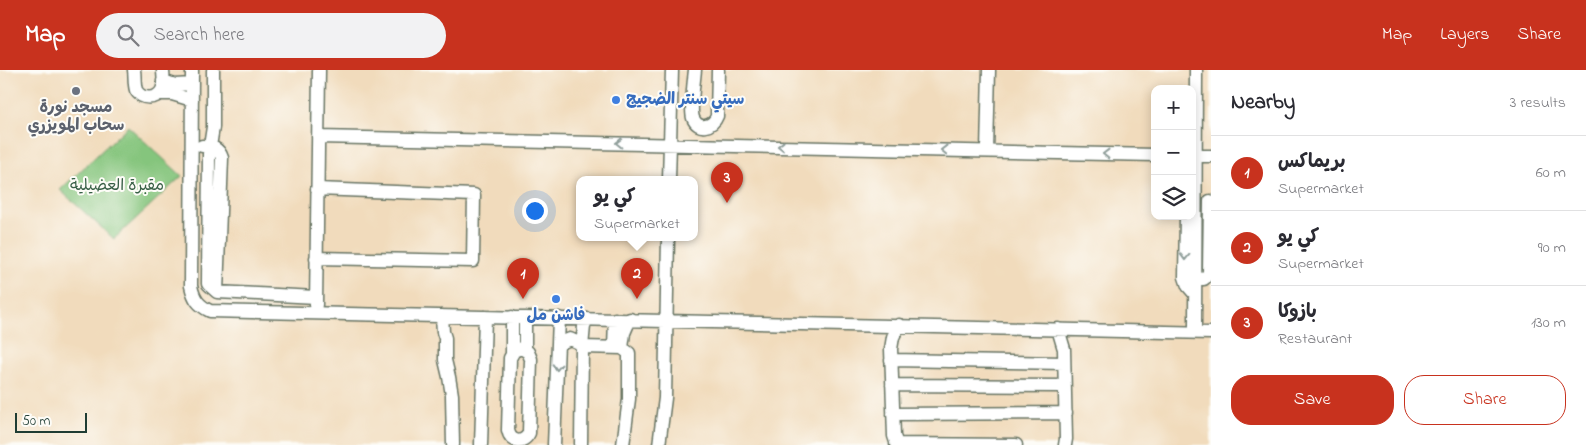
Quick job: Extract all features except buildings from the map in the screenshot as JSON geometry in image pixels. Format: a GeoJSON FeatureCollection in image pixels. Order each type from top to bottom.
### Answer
{"type":"FeatureCollection","features":[{"type":"Feature","properties":{"kind":"street"},"geometry":{"type":"LineString","coordinates":[[134,70],[135,88],[145,97],[150,98],[158,94],[172,94],[192,100]]}},
{"type":"Feature","properties":{"kind":"street"},"geometry":{"type":"LineString","coordinates":[[192,70],[191,286],[193,297],[200,306],[210,311],[1211,333]]}},
{"type":"Feature","properties":{"kind":"street"},"geometry":{"type":"LineString","coordinates":[[213,70],[213,127],[210,146],[207,280],[210,288],[217,292],[316,297]]}},
{"type":"Feature","properties":{"kind":"street"},"geometry":{"type":"LineString","coordinates":[[316,314],[319,70]]}},
{"type":"Feature","properties":{"kind":"street"},"geometry":{"type":"LineString","coordinates":[[669,176],[672,70]]}},
{"type":"Feature","properties":{"kind":"street"},"geometry":{"type":"LineString","coordinates":[[695,70],[692,116],[697,124],[704,126],[711,125],[715,121],[718,70]]}},
{"type":"Feature","properties":{"kind":"street"},"geometry":{"type":"LineString","coordinates":[[987,151],[989,70]]}},
{"type":"Feature","properties":{"kind":"street"},"geometry":{"type":"LineString","coordinates":[[1195,130],[1196,70]]}},
{"type":"Feature","properties":{"kind":"street"},"geometry":{"type":"LineString","coordinates":[[158,94],[163,86],[163,76]]}},
{"type":"Feature","properties":{"kind":"street"},"geometry":{"type":"LineString","coordinates":[[163,76],[175,85],[192,84]]}},
{"type":"Feature","properties":{"kind":"street"},"geometry":{"type":"LineString","coordinates":[[318,137],[1151,155]]}},
{"type":"Feature","properties":{"kind":"street"},"geometry":{"type":"LineString","coordinates":[[192,145],[210,146]]}},
{"type":"Feature","properties":{"kind":"street"},"geometry":{"type":"LineString","coordinates":[[1196,156],[1211,156]]}},
{"type":"Feature","properties":{"kind":"street"},"geometry":{"type":"LineString","coordinates":[[316,258],[473,261],[474,195],[317,189]]}},
{"type":"Feature","properties":{"kind":"street"},"geometry":{"type":"LineString","coordinates":[[1196,279],[1204,279],[1209,272],[1210,201]]}},
{"type":"Feature","properties":{"kind":"street"},"geometry":{"type":"LineString","coordinates":[[1186,220],[1185,277],[1188,286],[1196,294]]}},
{"type":"Feature","properties":{"kind":"street"},"geometry":{"type":"LineString","coordinates":[[1195,220],[1196,332]]}},
{"type":"Feature","properties":{"kind":"street"},"geometry":{"type":"LineString","coordinates":[[659,445],[665,398],[668,241]]}},
{"type":"Feature","properties":{"kind":"street"},"geometry":{"type":"LineString","coordinates":[[445,316],[448,329],[445,338],[444,360],[450,377],[452,395],[453,445]]}},
{"type":"Feature","properties":{"kind":"street"},"geometry":{"type":"LineString","coordinates":[[481,445],[485,317]]}},
{"type":"Feature","properties":{"kind":"street"},"geometry":{"type":"LineString","coordinates":[[512,317],[508,430],[512,439],[517,441],[526,438],[529,433],[531,359],[525,349],[525,318]]}},
{"type":"Feature","properties":{"kind":"street"},"geometry":{"type":"LineString","coordinates":[[554,445],[559,318]]}},
{"type":"Feature","properties":{"kind":"street"},"geometry":{"type":"LineString","coordinates":[[581,445],[582,347],[584,326],[587,319]]}},
{"type":"Feature","properties":{"kind":"street"},"geometry":{"type":"LineString","coordinates":[[615,319],[618,348]]}},
{"type":"Feature","properties":{"kind":"street"},"geometry":{"type":"LineString","coordinates":[[618,348],[630,319]]}},
{"type":"Feature","properties":{"kind":"street"},"geometry":{"type":"LineString","coordinates":[[898,325],[891,343],[893,414],[896,444],[1016,445]]}},
{"type":"Feature","properties":{"kind":"street"},"geometry":{"type":"LineString","coordinates":[[1058,329],[1063,342],[1066,413],[1065,445]]}},
{"type":"Feature","properties":{"kind":"street"},"geometry":{"type":"LineString","coordinates":[[558,346],[561,342],[570,339],[579,343],[582,347],[618,348],[629,353],[630,378],[623,445]]}},
{"type":"Feature","properties":{"kind":"street"},"geometry":{"type":"LineString","coordinates":[[512,354],[517,349],[525,349]]}},
{"type":"Feature","properties":{"kind":"street"},"geometry":{"type":"LineString","coordinates":[[891,360],[1064,363]]}},
{"type":"Feature","properties":{"kind":"street"},"geometry":{"type":"LineString","coordinates":[[892,386],[1065,386]]}},
{"type":"Feature","properties":{"kind":"street"},"geometry":{"type":"LineString","coordinates":[[893,414],[1066,413]]}},
{"type":"Feature","properties":{"kind":"green space","name":"مقبرة العضيلية"},"geometry":{"type":"Polygon","coordinates":[[[128,126],[182,176],[114,239],[60,190],[128,126]]]}},
{"type":"Feature","properties":{"kind":"place","name":"مسجد نورة سحاب المويزري"},"geometry":{"type":"Point","coordinates":[76,91]}},
{"type":"Feature","properties":{"kind":"place","name":"سيتي سنتر الضجيج"},"geometry":{"type":"Point","coordinates":[616,100]}},
{"type":"Feature","properties":{"kind":"place","name":"بازوكا"},"geometry":{"type":"Point","coordinates":[727,203]}},
{"type":"Feature","properties":{"kind":"place","name":"بريماكس"},"geometry":{"type":"Point","coordinates":[523,299]}},
{"type":"Feature","properties":{"kind":"place","name":"فاشن مل"},"geometry":{"type":"Point","coordinates":[556,299]}},
{"type":"Feature","properties":{"kind":"place","name":"كي يو"},"geometry":{"type":"Point","coordinates":[637,299]}}]}
